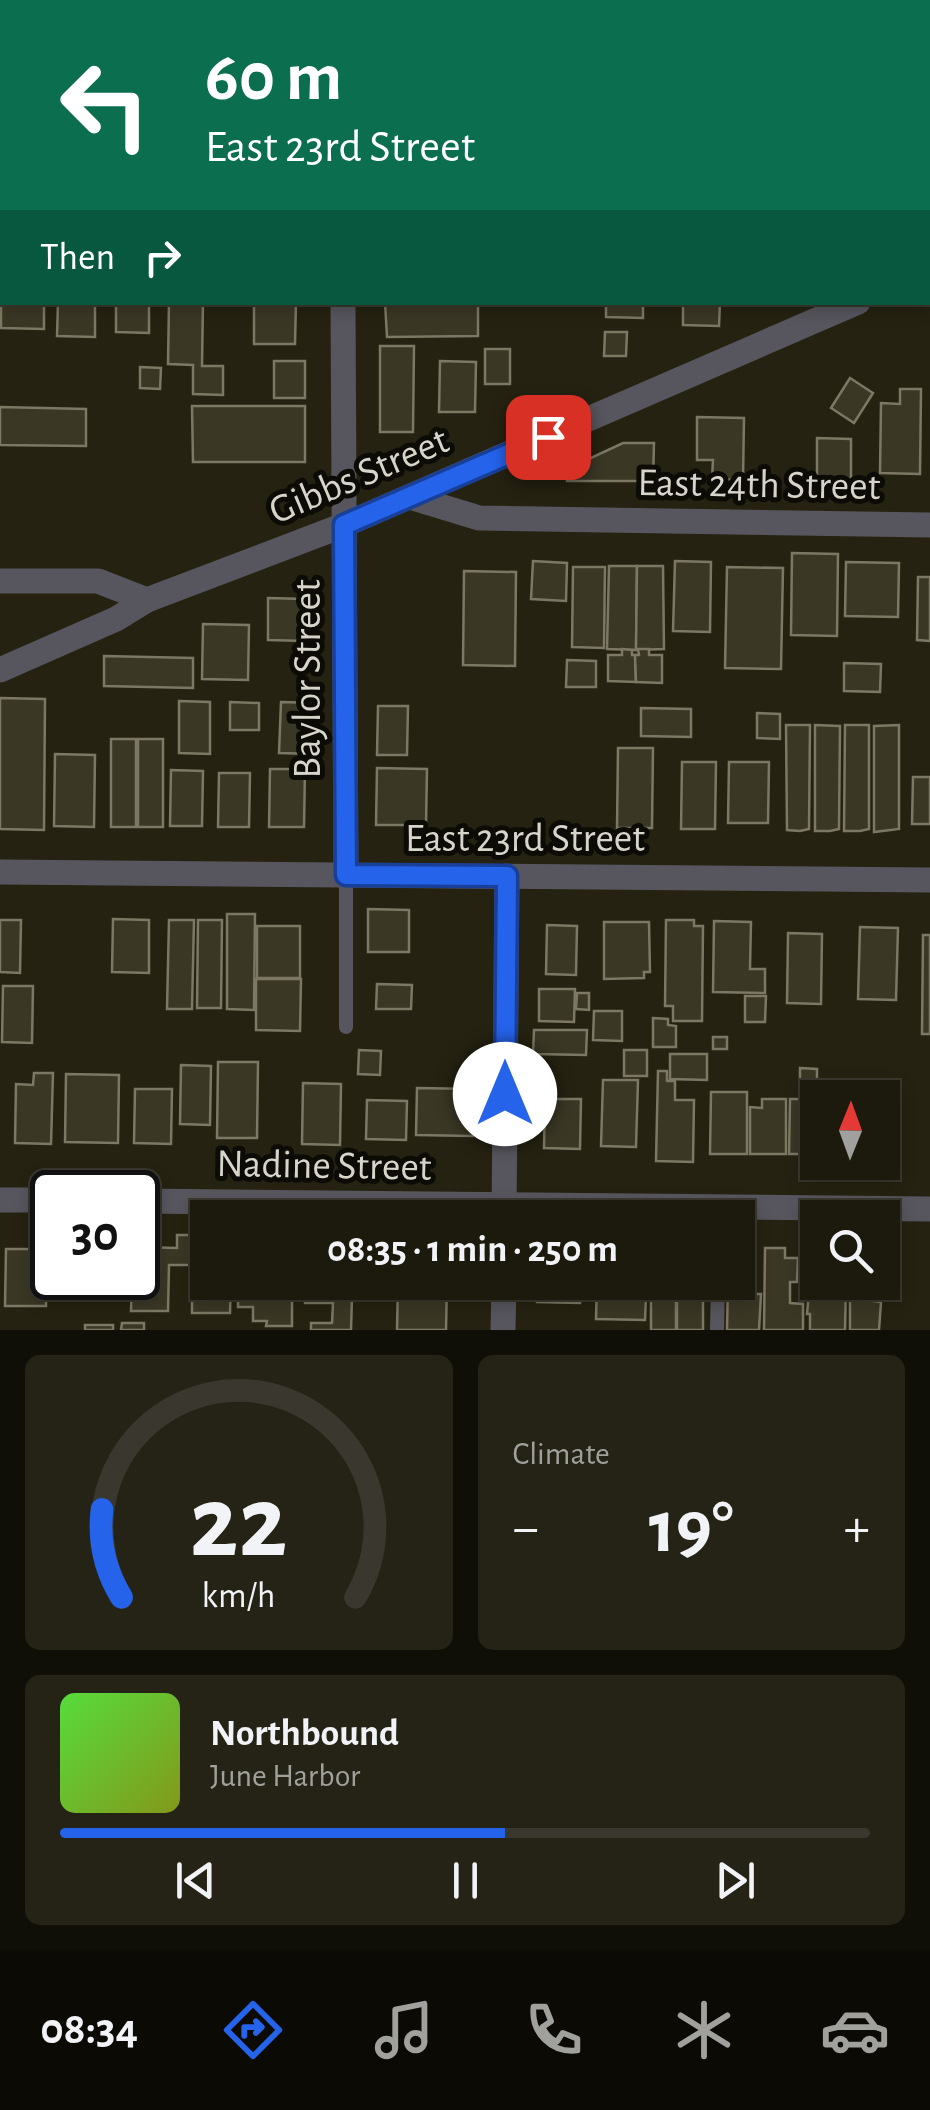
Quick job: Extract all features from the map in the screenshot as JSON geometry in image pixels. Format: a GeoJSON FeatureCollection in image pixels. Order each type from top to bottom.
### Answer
{"type":"FeatureCollection","features":[{"type":"Feature","properties":{"kind":"street","name":"Baylor Street"},"geometry":{"type":"LineString","coordinates":[[343,305],[346,875]]}},
{"type":"Feature","properties":{"kind":"street","name":"Gibbs Street"},"geometry":{"type":"LineString","coordinates":[[0,670],[116,619],[147,600],[344,525],[851,305]]}},
{"type":"Feature","properties":{"kind":"street","name":"East 24th Street"},"geometry":{"type":"LineString","coordinates":[[410,497],[479,518],[930,525]]}},
{"type":"Feature","properties":{"kind":"street"},"geometry":{"type":"LineString","coordinates":[[0,581],[98,581],[147,600]]}},
{"type":"Feature","properties":{"kind":"street","name":"East 23rd Street"},"geometry":{"type":"LineString","coordinates":[[0,872],[930,880]]}},
{"type":"Feature","properties":{"kind":"street"},"geometry":{"type":"LineString","coordinates":[[504,1200],[507,876]]}},
{"type":"Feature","properties":{"kind":"street"},"geometry":{"type":"LineString","coordinates":[[0,1200],[30,1200]]}},
{"type":"Feature","properties":{"kind":"street","name":"Nadine Street"},"geometry":{"type":"LineString","coordinates":[[160,1203],[190,1203]]}},
{"type":"Feature","properties":{"kind":"street","name":"Nadine Street"},"geometry":{"type":"LineString","coordinates":[[755,1211],[930,1209]]}},
{"type":"Feature","properties":{"kind":"street"},"geometry":{"type":"LineString","coordinates":[[503,1330],[504,1300]]}},
{"type":"Feature","properties":{"kind":"lane"},"geometry":{"type":"LineString","coordinates":[[346,875],[346,1027]]}},
{"type":"Feature","properties":{"kind":"lane"},"geometry":{"type":"LineString","coordinates":[[717,1330],[718,1300]]}},
{"type":"Feature","properties":{"kind":"building"},"geometry":{"type":"Polygon","coordinates":[[[1,305],[44,305],[44,329],[1,328],[1,305]]]}},
{"type":"Feature","properties":{"kind":"building"},"geometry":{"type":"Polygon","coordinates":[[[58,305],[95,305],[95,337],[57,336],[58,305]]]}},
{"type":"Feature","properties":{"kind":"building"},"geometry":{"type":"Polygon","coordinates":[[[116,305],[149,305],[149,333],[116,332],[116,305]]]}},
{"type":"Feature","properties":{"kind":"building"},"geometry":{"type":"Polygon","coordinates":[[[169,305],[203,305],[202,366],[223,366],[223,395],[193,394],[193,365],[168,364],[169,305]]]}},
{"type":"Feature","properties":{"kind":"building"},"geometry":{"type":"Polygon","coordinates":[[[254,305],[296,305],[295,344],[254,344],[254,305]]]}},
{"type":"Feature","properties":{"kind":"building"},"geometry":{"type":"Polygon","coordinates":[[[385,305],[478,305],[478,336],[387,337],[385,305]]]}},
{"type":"Feature","properties":{"kind":"building"},"geometry":{"type":"Polygon","coordinates":[[[606,305],[643,305],[643,318],[606,317],[606,305]]]}},
{"type":"Feature","properties":{"kind":"building"},"geometry":{"type":"Polygon","coordinates":[[[683,305],[720,305],[719,326],[683,325],[683,305]]]}},
{"type":"Feature","properties":{"kind":"building"},"geometry":{"type":"Polygon","coordinates":[[[605,332],[627,332],[626,356],[604,356],[605,332]]]}},
{"type":"Feature","properties":{"kind":"building"},"geometry":{"type":"Polygon","coordinates":[[[380,346],[414,346],[413,432],[380,432],[380,346]]]}},
{"type":"Feature","properties":{"kind":"building"},"geometry":{"type":"Polygon","coordinates":[[[485,349],[510,349],[510,384],[485,384],[485,349]]]}},
{"type":"Feature","properties":{"kind":"building"},"geometry":{"type":"Polygon","coordinates":[[[274,361],[305,361],[305,398],[274,398],[274,361]]]}},
{"type":"Feature","properties":{"kind":"building"},"geometry":{"type":"Polygon","coordinates":[[[440,361],[476,362],[475,412],[439,412],[440,361]]]}},
{"type":"Feature","properties":{"kind":"building"},"geometry":{"type":"Polygon","coordinates":[[[140,367],[161,368],[160,389],[140,388],[140,367]]]}},
{"type":"Feature","properties":{"kind":"building"},"geometry":{"type":"Polygon","coordinates":[[[850,378],[873,393],[854,423],[831,408],[850,378]]]}},
{"type":"Feature","properties":{"kind":"building"},"geometry":{"type":"Polygon","coordinates":[[[900,389],[921,389],[920,474],[880,473],[881,403],[900,404],[900,389]]]}},
{"type":"Feature","properties":{"kind":"building"},"geometry":{"type":"Polygon","coordinates":[[[192,406],[305,406],[305,462],[193,462],[192,406]]]}},
{"type":"Feature","properties":{"kind":"building"},"geometry":{"type":"Polygon","coordinates":[[[0,407],[86,409],[86,446],[0,445],[0,407]]]}},
{"type":"Feature","properties":{"kind":"building"},"geometry":{"type":"Polygon","coordinates":[[[697,417],[744,418],[743,480],[712,479],[713,460],[697,460],[697,417]]]}},
{"type":"Feature","properties":{"kind":"building"},"geometry":{"type":"Polygon","coordinates":[[[817,438],[851,439],[851,484],[817,483],[817,438]]]}},
{"type":"Feature","properties":{"kind":"building"},"geometry":{"type":"Polygon","coordinates":[[[623,443],[654,443],[653,481],[567,481],[567,469],[623,443]]]}},
{"type":"Feature","properties":{"kind":"building"},"geometry":{"type":"Polygon","coordinates":[[[792,553],[838,554],[837,636],[791,635],[792,553]]]}},
{"type":"Feature","properties":{"kind":"building"},"geometry":{"type":"Polygon","coordinates":[[[533,561],[567,563],[566,601],[531,599],[533,561]]]}},
{"type":"Feature","properties":{"kind":"building"},"geometry":{"type":"Polygon","coordinates":[[[675,561],[711,562],[710,632],[673,631],[675,561]]]}},
{"type":"Feature","properties":{"kind":"building"},"geometry":{"type":"Polygon","coordinates":[[[846,562],[899,563],[898,617],[845,616],[846,562]]]}},
{"type":"Feature","properties":{"kind":"building"},"geometry":{"type":"Polygon","coordinates":[[[609,566],[637,566],[636,650],[607,649],[609,566]]]}},
{"type":"Feature","properties":{"kind":"building"},"geometry":{"type":"Polygon","coordinates":[[[637,566],[663,566],[664,649],[636,650],[637,566]]]}},
{"type":"Feature","properties":{"kind":"building"},"geometry":{"type":"Polygon","coordinates":[[[573,567],[605,567],[604,648],[572,647],[573,567]]]}},
{"type":"Feature","properties":{"kind":"building"},"geometry":{"type":"Polygon","coordinates":[[[727,567],[783,568],[781,669],[725,668],[727,567]]]}},
{"type":"Feature","properties":{"kind":"building"},"geometry":{"type":"Polygon","coordinates":[[[464,571],[516,572],[515,666],[463,665],[464,571]]]}},
{"type":"Feature","properties":{"kind":"building"},"geometry":{"type":"Polygon","coordinates":[[[918,577],[930,577],[930,641],[917,640],[918,577]]]}},
{"type":"Feature","properties":{"kind":"building"},"geometry":{"type":"Polygon","coordinates":[[[268,598],[305,599],[305,641],[268,640],[268,598]]]}},
{"type":"Feature","properties":{"kind":"building"},"geometry":{"type":"Polygon","coordinates":[[[203,624],[249,625],[248,680],[202,679],[203,624]]]}},
{"type":"Feature","properties":{"kind":"building"},"geometry":{"type":"Polygon","coordinates":[[[622,649],[632,650],[635,655],[636,682],[608,681],[608,655],[622,655],[622,649]]]}},
{"type":"Feature","properties":{"kind":"building"},"geometry":{"type":"Polygon","coordinates":[[[638,649],[649,649],[649,655],[662,655],[662,683],[636,682],[638,649]]]}},
{"type":"Feature","properties":{"kind":"building"},"geometry":{"type":"Polygon","coordinates":[[[104,656],[193,658],[193,688],[104,686],[104,656]]]}},
{"type":"Feature","properties":{"kind":"building"},"geometry":{"type":"Polygon","coordinates":[[[567,660],[596,661],[596,687],[566,687],[567,660]]]}},
{"type":"Feature","properties":{"kind":"building"},"geometry":{"type":"Polygon","coordinates":[[[844,663],[881,664],[880,692],[844,691],[844,663]]]}},
{"type":"Feature","properties":{"kind":"building"},"geometry":{"type":"Polygon","coordinates":[[[0,698],[45,699],[44,830],[0,829],[0,698]]]}},
{"type":"Feature","properties":{"kind":"building"},"geometry":{"type":"Polygon","coordinates":[[[179,701],[210,702],[210,754],[179,753],[179,701]]]}},
{"type":"Feature","properties":{"kind":"building"},"geometry":{"type":"Polygon","coordinates":[[[230,702],[259,703],[259,730],[230,730],[230,702]]]}},
{"type":"Feature","properties":{"kind":"building"},"geometry":{"type":"Polygon","coordinates":[[[281,702],[316,703],[315,754],[279,753],[281,702]]]}},
{"type":"Feature","properties":{"kind":"building"},"geometry":{"type":"Polygon","coordinates":[[[378,706],[408,706],[407,755],[377,755],[378,706]]]}},
{"type":"Feature","properties":{"kind":"building"},"geometry":{"type":"Polygon","coordinates":[[[641,708],[691,709],[691,737],[641,736],[641,708]]]}},
{"type":"Feature","properties":{"kind":"building"},"geometry":{"type":"Polygon","coordinates":[[[757,713],[780,714],[780,739],[757,738],[757,713]]]}},
{"type":"Feature","properties":{"kind":"building"},"geometry":{"type":"Polygon","coordinates":[[[786,725],[810,725],[809,829],[800,831],[787,830],[786,725]]]}},
{"type":"Feature","properties":{"kind":"building"},"geometry":{"type":"Polygon","coordinates":[[[815,725],[840,726],[839,829],[830,831],[815,831],[815,725]]]}},
{"type":"Feature","properties":{"kind":"building"},"geometry":{"type":"Polygon","coordinates":[[[845,725],[869,725],[869,829],[860,831],[844,831],[845,725]]]}},
{"type":"Feature","properties":{"kind":"building"},"geometry":{"type":"Polygon","coordinates":[[[899,725],[899,829],[874,832],[874,726],[899,725]]]}},
{"type":"Feature","properties":{"kind":"building"},"geometry":{"type":"Polygon","coordinates":[[[111,739],[136,739],[136,827],[111,827],[111,739]]]}},
{"type":"Feature","properties":{"kind":"building"},"geometry":{"type":"Polygon","coordinates":[[[138,739],[163,739],[163,827],[138,827],[138,739]]]}},
{"type":"Feature","properties":{"kind":"building"},"geometry":{"type":"Polygon","coordinates":[[[618,748],[653,748],[652,828],[617,828],[618,748]]]}},
{"type":"Feature","properties":{"kind":"building"},"geometry":{"type":"Polygon","coordinates":[[[55,754],[95,755],[94,827],[54,826],[55,754]]]}},
{"type":"Feature","properties":{"kind":"building"},"geometry":{"type":"Polygon","coordinates":[[[682,762],[716,762],[715,829],[681,829],[682,762]]]}},
{"type":"Feature","properties":{"kind":"building"},"geometry":{"type":"Polygon","coordinates":[[[729,762],[769,762],[768,823],[728,823],[729,762]]]}},
{"type":"Feature","properties":{"kind":"building"},"geometry":{"type":"Polygon","coordinates":[[[377,768],[427,769],[426,825],[376,825],[377,768]]]}},
{"type":"Feature","properties":{"kind":"building"},"geometry":{"type":"Polygon","coordinates":[[[270,769],[305,769],[304,827],[269,827],[270,769]]]}},
{"type":"Feature","properties":{"kind":"building"},"geometry":{"type":"Polygon","coordinates":[[[171,770],[203,771],[202,826],[170,826],[171,770]]]}},
{"type":"Feature","properties":{"kind":"building"},"geometry":{"type":"Polygon","coordinates":[[[219,773],[250,773],[249,827],[218,827],[219,773]]]}},
{"type":"Feature","properties":{"kind":"building"},"geometry":{"type":"Polygon","coordinates":[[[913,777],[930,777],[930,824],[912,824],[913,777]]]}},
{"type":"Feature","properties":{"kind":"building"},"geometry":{"type":"Polygon","coordinates":[[[368,909],[409,910],[409,952],[368,952],[368,909]]]}},
{"type":"Feature","properties":{"kind":"building"},"geometry":{"type":"Polygon","coordinates":[[[227,914],[255,914],[254,1010],[227,1009],[227,914]]]}},
{"type":"Feature","properties":{"kind":"building"},"geometry":{"type":"Polygon","coordinates":[[[113,919],[149,920],[149,973],[112,972],[113,919]]]}},
{"type":"Feature","properties":{"kind":"building"},"geometry":{"type":"Polygon","coordinates":[[[0,920],[21,920],[20,973],[0,972],[0,920]]]}},
{"type":"Feature","properties":{"kind":"building"},"geometry":{"type":"Polygon","coordinates":[[[169,920],[194,920],[192,1009],[167,1009],[169,920]]]}},
{"type":"Feature","properties":{"kind":"building"},"geometry":{"type":"Polygon","coordinates":[[[198,920],[222,920],[221,1008],[197,1008],[198,920]]]}},
{"type":"Feature","properties":{"kind":"building"},"geometry":{"type":"Polygon","coordinates":[[[666,920],[694,920],[694,926],[703,926],[702,1021],[673,1021],[673,1006],[665,1006],[666,920]]]}},
{"type":"Feature","properties":{"kind":"building"},"geometry":{"type":"Polygon","coordinates":[[[714,921],[751,922],[750,969],[765,969],[765,993],[713,992],[714,921]]]}},
{"type":"Feature","properties":{"kind":"building"},"geometry":{"type":"Polygon","coordinates":[[[604,922],[649,922],[650,972],[644,972],[644,978],[604,979],[604,922]]]}},
{"type":"Feature","properties":{"kind":"building"},"geometry":{"type":"Polygon","coordinates":[[[547,925],[577,926],[576,975],[546,974],[547,925]]]}},
{"type":"Feature","properties":{"kind":"building"},"geometry":{"type":"Polygon","coordinates":[[[257,926],[300,926],[300,978],[257,978],[257,926]]]}},
{"type":"Feature","properties":{"kind":"building"},"geometry":{"type":"Polygon","coordinates":[[[860,927],[898,928],[896,1000],[858,999],[860,927]]]}},
{"type":"Feature","properties":{"kind":"building"},"geometry":{"type":"Polygon","coordinates":[[[788,933],[822,934],[821,1004],[787,1003],[788,933]]]}},
{"type":"Feature","properties":{"kind":"building"},"geometry":{"type":"Polygon","coordinates":[[[923,935],[930,935],[930,1034],[922,1034],[923,935]]]}},
{"type":"Feature","properties":{"kind":"building"},"geometry":{"type":"Polygon","coordinates":[[[256,979],[301,979],[300,1031],[256,1030],[256,979]]]}},
{"type":"Feature","properties":{"kind":"building"},"geometry":{"type":"Polygon","coordinates":[[[377,984],[412,985],[411,1009],[376,1009],[377,984]]]}},
{"type":"Feature","properties":{"kind":"building"},"geometry":{"type":"Polygon","coordinates":[[[3,986],[33,986],[32,1043],[2,1042],[3,986]]]}},
{"type":"Feature","properties":{"kind":"building"},"geometry":{"type":"Polygon","coordinates":[[[539,989],[575,989],[574,1022],[539,1021],[539,989]]]}},
{"type":"Feature","properties":{"kind":"building"},"geometry":{"type":"Polygon","coordinates":[[[577,993],[589,993],[589,1010],[576,1009],[577,993]]]}},
{"type":"Feature","properties":{"kind":"building"},"geometry":{"type":"Polygon","coordinates":[[[745,996],[766,996],[765,1022],[745,1022],[745,996]]]}},
{"type":"Feature","properties":{"kind":"building"},"geometry":{"type":"Polygon","coordinates":[[[594,1011],[622,1011],[622,1041],[593,1040],[594,1011]]]}},
{"type":"Feature","properties":{"kind":"building"},"geometry":{"type":"Polygon","coordinates":[[[653,1018],[668,1019],[668,1025],[676,1026],[676,1047],[653,1047],[653,1018]]]}},
{"type":"Feature","properties":{"kind":"building"},"geometry":{"type":"Polygon","coordinates":[[[534,1030],[587,1030],[586,1055],[533,1054],[534,1030]]]}},
{"type":"Feature","properties":{"kind":"building"},"geometry":{"type":"Polygon","coordinates":[[[713,1037],[727,1037],[727,1049],[713,1049],[713,1037]]]}},
{"type":"Feature","properties":{"kind":"building"},"geometry":{"type":"Polygon","coordinates":[[[359,1050],[381,1051],[380,1075],[358,1074],[359,1050]]]}},
{"type":"Feature","properties":{"kind":"building"},"geometry":{"type":"Polygon","coordinates":[[[624,1050],[647,1050],[647,1076],[624,1076],[624,1050]]]}},
{"type":"Feature","properties":{"kind":"building"},"geometry":{"type":"Polygon","coordinates":[[[670,1054],[707,1054],[707,1080],[670,1079],[670,1054]]]}},
{"type":"Feature","properties":{"kind":"building"},"geometry":{"type":"Polygon","coordinates":[[[218,1062],[258,1062],[257,1138],[217,1138],[218,1062]]]}},
{"type":"Feature","properties":{"kind":"building"},"geometry":{"type":"Polygon","coordinates":[[[181,1065],[211,1066],[210,1125],[180,1124],[181,1065]]]}},
{"type":"Feature","properties":{"kind":"building"},"geometry":{"type":"Polygon","coordinates":[[[800,1068],[817,1069],[817,1080],[800,1080],[800,1068]]]}},
{"type":"Feature","properties":{"kind":"building"},"geometry":{"type":"Polygon","coordinates":[[[658,1071],[667,1071],[667,1081],[675,1081],[675,1100],[694,1100],[693,1162],[656,1161],[658,1071]]]}},
{"type":"Feature","properties":{"kind":"building"},"geometry":{"type":"Polygon","coordinates":[[[34,1073],[53,1073],[51,1144],[15,1143],[16,1084],[33,1085],[34,1073]]]}},
{"type":"Feature","properties":{"kind":"building"},"geometry":{"type":"Polygon","coordinates":[[[66,1074],[119,1075],[118,1143],[65,1142],[66,1074]]]}},
{"type":"Feature","properties":{"kind":"building"},"geometry":{"type":"Polygon","coordinates":[[[603,1080],[638,1080],[636,1147],[601,1146],[603,1080]]]}},
{"type":"Feature","properties":{"kind":"building"},"geometry":{"type":"Polygon","coordinates":[[[303,1083],[341,1084],[340,1145],[302,1144],[303,1083]]]}},
{"type":"Feature","properties":{"kind":"building"},"geometry":{"type":"Polygon","coordinates":[[[417,1088],[474,1089],[473,1136],[416,1135],[417,1088]]]}},
{"type":"Feature","properties":{"kind":"building"},"geometry":{"type":"Polygon","coordinates":[[[135,1089],[172,1089],[171,1144],[134,1143],[135,1089]]]}},
{"type":"Feature","properties":{"kind":"building"},"geometry":{"type":"Polygon","coordinates":[[[711,1092],[747,1092],[747,1154],[710,1154],[711,1092]]]}},
{"type":"Feature","properties":{"kind":"building"},"geometry":{"type":"Polygon","coordinates":[[[545,1099],[581,1099],[580,1149],[544,1148],[545,1099]]]}},
{"type":"Feature","properties":{"kind":"building"},"geometry":{"type":"Polygon","coordinates":[[[762,1099],[786,1099],[786,1154],[750,1154],[750,1107],[762,1108],[762,1099]]]}},
{"type":"Feature","properties":{"kind":"building"},"geometry":{"type":"Polygon","coordinates":[[[790,1099],[800,1099],[800,1154],[789,1154],[790,1099]]]}},
{"type":"Feature","properties":{"kind":"building"},"geometry":{"type":"Polygon","coordinates":[[[367,1100],[407,1101],[406,1140],[366,1139],[367,1100]]]}},
{"type":"Feature","properties":{"kind":"building"},"geometry":{"type":"Polygon","coordinates":[[[177,1235],[190,1235],[190,1265],[169,1265],[168,1311],[131,1311],[131,1300],[160,1300],[160,1248],[177,1248],[177,1235]]]}},
{"type":"Feature","properties":{"kind":"building"},"geometry":{"type":"Polygon","coordinates":[[[765,1248],[785,1248],[785,1258],[798,1258],[797,1282],[790,1282],[790,1303],[803,1304],[803,1330],[764,1330],[765,1248]]]}},
{"type":"Feature","properties":{"kind":"building"},"geometry":{"type":"Polygon","coordinates":[[[6,1249],[30,1249],[30,1300],[46,1300],[46,1306],[5,1306],[6,1249]]]}},
{"type":"Feature","properties":{"kind":"building"},"geometry":{"type":"Polygon","coordinates":[[[755,1294],[761,1294],[759,1330],[727,1330],[728,1300],[755,1300],[755,1294]]]}},
{"type":"Feature","properties":{"kind":"building"},"geometry":{"type":"Polygon","coordinates":[[[192,1300],[230,1300],[230,1313],[192,1313],[192,1300]]]}},
{"type":"Feature","properties":{"kind":"building"},"geometry":{"type":"Polygon","coordinates":[[[238,1300],[292,1300],[292,1326],[266,1326],[267,1321],[253,1321],[253,1307],[238,1307],[238,1300]]]}},
{"type":"Feature","properties":{"kind":"building"},"geometry":{"type":"Polygon","coordinates":[[[352,1300],[351,1330],[311,1330],[311,1323],[332,1323],[333,1303],[305,1303],[352,1300]]]}},
{"type":"Feature","properties":{"kind":"building"},"geometry":{"type":"Polygon","coordinates":[[[398,1300],[447,1300],[446,1330],[397,1330],[398,1300]]]}},
{"type":"Feature","properties":{"kind":"building"},"geometry":{"type":"Polygon","coordinates":[[[537,1300],[580,1300],[580,1303],[537,1300]]]}},
{"type":"Feature","properties":{"kind":"building"},"geometry":{"type":"Polygon","coordinates":[[[597,1300],[646,1300],[645,1320],[596,1319],[597,1300]]]}},
{"type":"Feature","properties":{"kind":"building"},"geometry":{"type":"Polygon","coordinates":[[[651,1300],[676,1300],[676,1330],[651,1330],[651,1300]]]}},
{"type":"Feature","properties":{"kind":"building"},"geometry":{"type":"Polygon","coordinates":[[[677,1300],[703,1300],[703,1330],[677,1330],[677,1300]]]}},
{"type":"Feature","properties":{"kind":"building"},"geometry":{"type":"Polygon","coordinates":[[[808,1300],[846,1300],[845,1330],[810,1330],[808,1300]]]}},
{"type":"Feature","properties":{"kind":"building"},"geometry":{"type":"Polygon","coordinates":[[[850,1300],[881,1302],[879,1330],[850,1330],[850,1300]]]}},
{"type":"Feature","properties":{"kind":"building"},"geometry":{"type":"Polygon","coordinates":[[[122,1323],[144,1323],[144,1330],[121,1330],[122,1323]]]}},
{"type":"Feature","properties":{"kind":"building"},"geometry":{"type":"Polygon","coordinates":[[[85,1325],[113,1325],[113,1330],[85,1330],[85,1325]]]}},
{"type":"Feature","properties":{"kind":"route"},"geometry":{"type":"LineString","coordinates":[[505,1094],[507,876],[346,875],[344,525],[548,437]]}}]}
